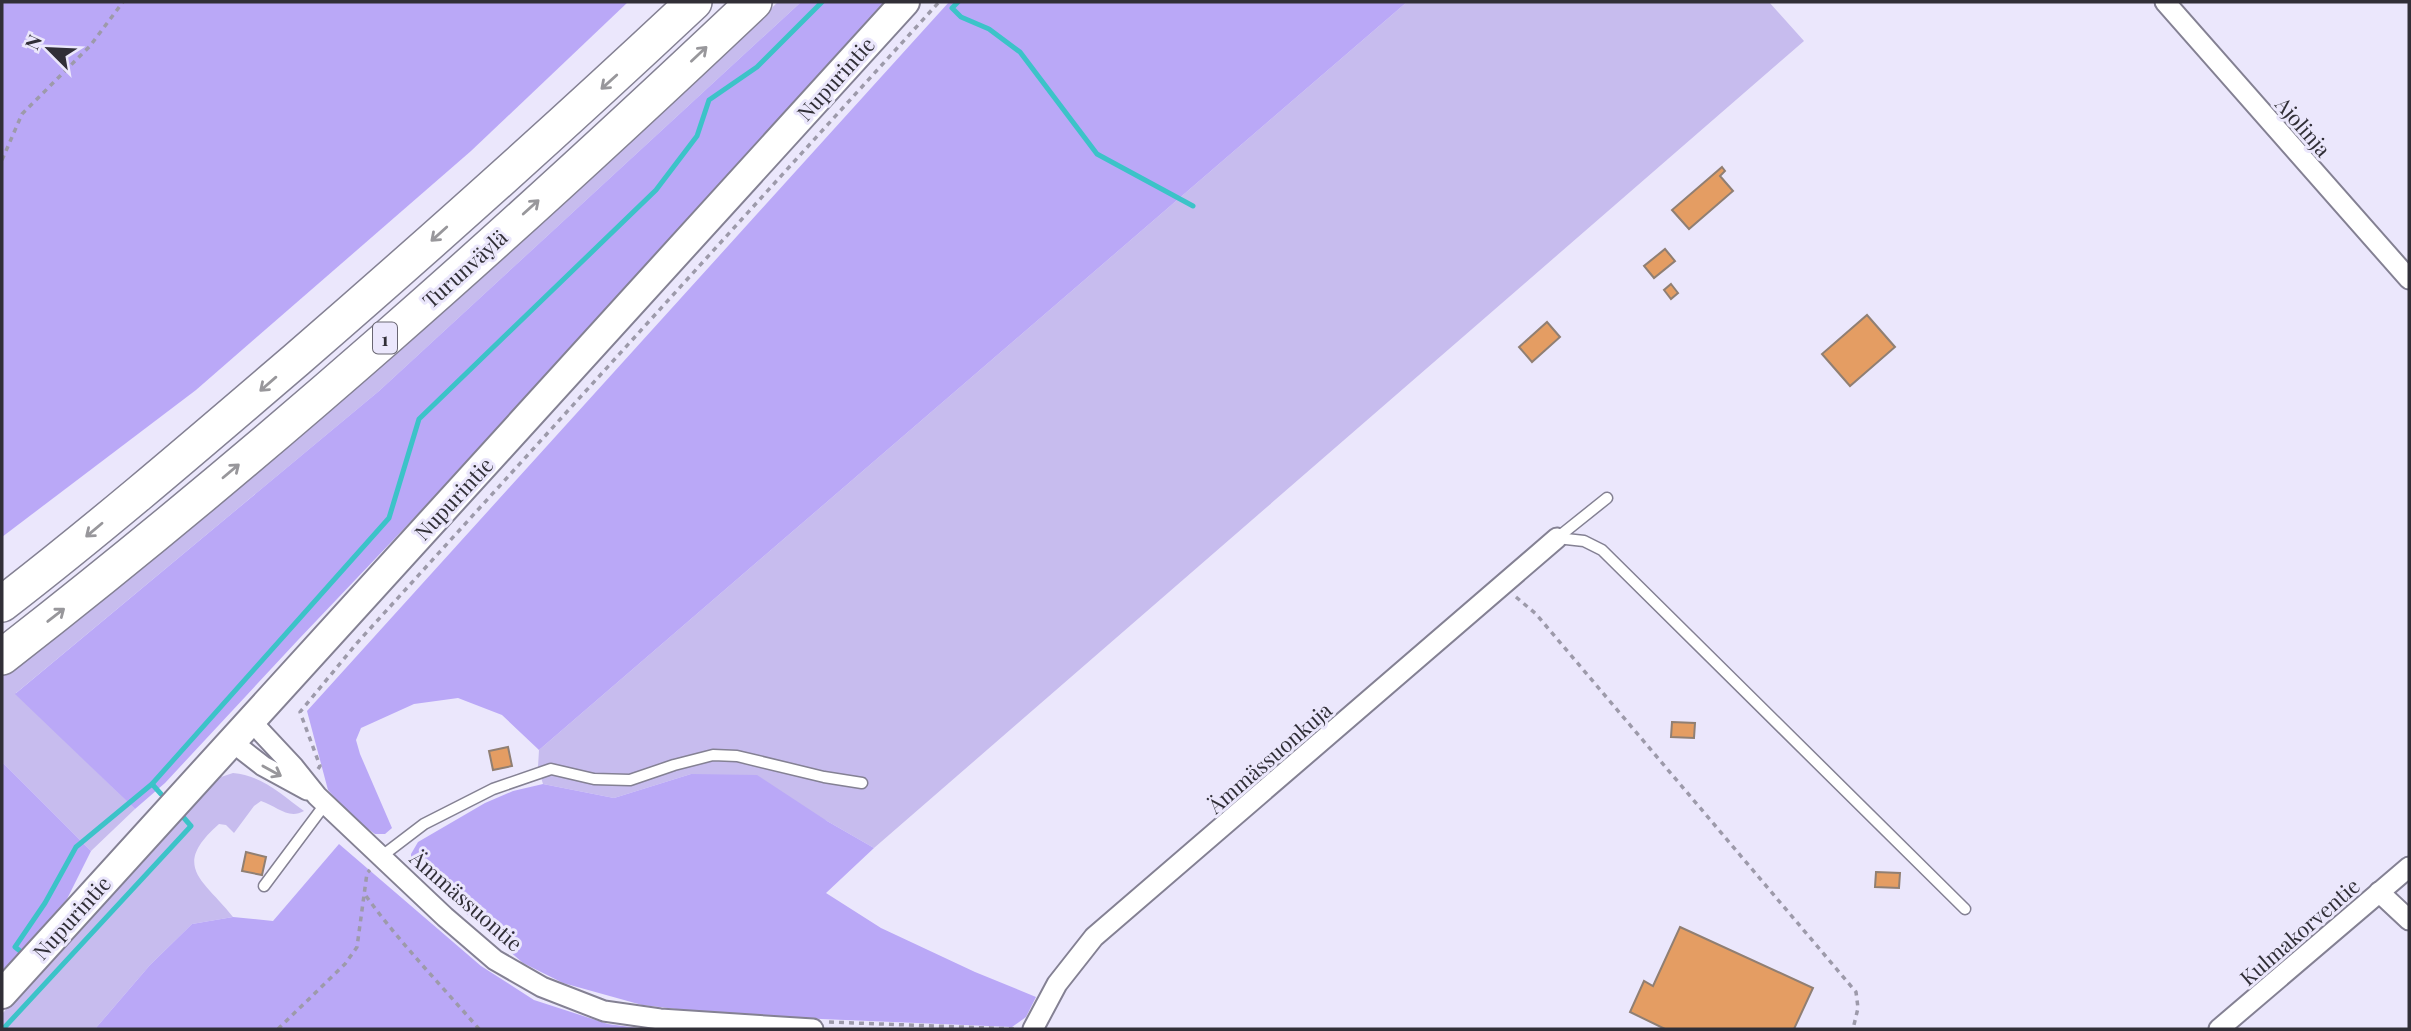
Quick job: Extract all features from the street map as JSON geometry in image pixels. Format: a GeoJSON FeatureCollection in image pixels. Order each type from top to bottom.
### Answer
{"type":"FeatureCollection","features":[{"type":"Feature","properties":{"kind":"highway","name":"Turunväylä"},"geometry":{"type":"LineString","coordinates":[[2,604],[219,426],[382,286],[694,2]]}},
{"type":"Feature","properties":{"kind":"highway","name":"Turunväylä"},"geometry":{"type":"LineString","coordinates":[[2,657],[248,457],[411,316],[754,2]]}},
{"type":"Feature","properties":{"kind":"main road","name":"Nupurintie"},"geometry":{"type":"LineString","coordinates":[[2,994],[905,2]]}},
{"type":"Feature","properties":{"kind":"street","name":"Ajolinja"},"geometry":{"type":"LineString","coordinates":[[2165,2],[2409,279]]}},
{"type":"Feature","properties":{"kind":"street","name":"Ämmässuonkuja"},"geometry":{"type":"LineString","coordinates":[[1032,1029],[1057,984],[1094,937],[1557,538]]}},
{"type":"Feature","properties":{"kind":"street","name":"Ämmässuontie"},"geometry":{"type":"LineString","coordinates":[[240,731],[263,766],[317,794]]}},
{"type":"Feature","properties":{"kind":"street","name":"Ämmässuontie"},"geometry":{"type":"LineString","coordinates":[[240,731],[317,794],[445,917],[495,960],[542,987],[604,1010],[660,1019],[820,1025]]}},
{"type":"Feature","properties":{"kind":"street","name":"Kulmakorventie"},"geometry":{"type":"LineString","coordinates":[[2219,1029],[2409,867]]}},
{"type":"Feature","properties":{"kind":"street"},"geometry":{"type":"LineString","coordinates":[[2379,892],[2409,920]]}},
{"type":"Feature","properties":{"kind":"lane"},"geometry":{"type":"LineString","coordinates":[[1557,538],[1607,498]]}},
{"type":"Feature","properties":{"kind":"lane"},"geometry":{"type":"LineString","coordinates":[[1557,538],[1584,541],[1602,550],[1965,909]]}},
{"type":"Feature","properties":{"kind":"lane"},"geometry":{"type":"LineString","coordinates":[[382,856],[424,824],[493,789],[551,769],[594,779],[631,780],[713,755],[737,756],[824,777],[862,783]]}},
{"type":"Feature","properties":{"kind":"lane"},"geometry":{"type":"LineString","coordinates":[[264,886],[317,794]]}},
{"type":"Feature","properties":{"kind":"path"},"geometry":{"type":"LineString","coordinates":[[2,160],[22,114],[90,46],[123,2]]}},
{"type":"Feature","properties":{"kind":"path"},"geometry":{"type":"LineString","coordinates":[[317,794],[320,766],[300,712],[367,633],[939,2]]}},
{"type":"Feature","properties":{"kind":"path"},"geometry":{"type":"LineString","coordinates":[[1498,589],[1522,600],[1536,614],[1856,992],[1858,1008],[1853,1029]]}},
{"type":"Feature","properties":{"kind":"path"},"geometry":{"type":"LineString","coordinates":[[278,1029],[351,956],[356,947],[367,873],[382,856]]}},
{"type":"Feature","properties":{"kind":"path"},"geometry":{"type":"LineString","coordinates":[[365,894],[393,932],[479,1029]]}},
{"type":"Feature","properties":{"kind":"path"},"geometry":{"type":"LineString","coordinates":[[820,1025],[1015,1029]]}},
{"type":"Feature","properties":{"kind":"shaded area"},"geometry":{"type":"Polygon","coordinates":[[[2,2],[628,2],[471,151],[196,390],[2,537],[2,2]]]}},
{"type":"Feature","properties":{"kind":"shaded area"},"geometry":{"type":"Polygon","coordinates":[[[778,2],[801,2],[379,391],[16,693],[135,809],[91,851],[2,762],[2,677],[288,445],[433,322],[778,2]]]}},
{"type":"Feature","properties":{"kind":"shaded area"},"geometry":{"type":"Polygon","coordinates":[[[801,2],[886,2],[495,433],[165,783],[135,809],[15,694],[379,391],[801,2]]]}},
{"type":"Feature","properties":{"kind":"shaded area"},"geometry":{"type":"Polygon","coordinates":[[[949,2],[1407,2],[539,750],[502,715],[458,698],[414,704],[361,728],[356,740],[360,754],[392,828],[385,834],[375,834],[353,818],[328,790],[307,711],[949,2]]]}},
{"type":"Feature","properties":{"kind":"shaded area"},"geometry":{"type":"Polygon","coordinates":[[[1407,2],[1769,2],[1804,41],[874,848],[827,821],[691,774],[614,798],[543,784],[538,767],[539,750],[1407,2]]]}},
{"type":"Feature","properties":{"kind":"shaded area"},"geometry":{"type":"Polygon","coordinates":[[[2,762],[91,851],[67,899],[2,977],[2,762]]]}},
{"type":"Feature","properties":{"kind":"shaded area"},"geometry":{"type":"Polygon","coordinates":[[[233,773],[262,782],[304,811],[288,813],[261,801],[254,806],[234,833],[226,825],[219,824],[204,839],[196,851],[194,863],[197,873],[233,917],[192,924],[150,965],[95,1029],[2,1029],[2,1014],[202,791],[221,777],[233,773]]]}},
{"type":"Feature","properties":{"kind":"shaded area"},"geometry":{"type":"Polygon","coordinates":[[[691,774],[757,775],[874,848],[826,893],[881,928],[1036,997],[1026,1017],[1012,1027],[728,1015],[642,1005],[563,983],[523,963],[411,866],[411,854],[418,842],[485,803],[513,791],[543,784],[614,798],[691,774]]]}},
{"type":"Feature","properties":{"kind":"shaded area"},"geometry":{"type":"Polygon","coordinates":[[[339,844],[481,966],[534,1000],[608,1024],[645,1029],[95,1029],[150,965],[192,924],[233,917],[273,921],[339,844]]]}},
{"type":"Feature","properties":{"kind":"building"},"geometry":{"type":"Polygon","coordinates":[[[1722,167],[1725,171],[1720,176],[1733,191],[1689,229],[1672,210],[1722,167]]]}},
{"type":"Feature","properties":{"kind":"building"},"geometry":{"type":"Polygon","coordinates":[[[1665,249],[1675,261],[1654,278],[1644,266],[1665,249]]]}},
{"type":"Feature","properties":{"kind":"building"},"geometry":{"type":"Polygon","coordinates":[[[1671,284],[1678,293],[1671,299],[1664,290],[1671,284]]]}},
{"type":"Feature","properties":{"kind":"building"},"geometry":{"type":"Polygon","coordinates":[[[1867,315],[1895,347],[1850,386],[1822,354],[1867,315]]]}},
{"type":"Feature","properties":{"kind":"building"},"geometry":{"type":"Polygon","coordinates":[[[1547,322],[1560,337],[1532,362],[1519,347],[1547,322]]]}},
{"type":"Feature","properties":{"kind":"building"},"geometry":{"type":"Polygon","coordinates":[[[1672,722],[1695,723],[1694,738],[1671,737],[1672,722]]]}},
{"type":"Feature","properties":{"kind":"building"},"geometry":{"type":"Polygon","coordinates":[[[508,747],[512,766],[493,770],[489,751],[508,747]]]}},
{"type":"Feature","properties":{"kind":"building"},"geometry":{"type":"Polygon","coordinates":[[[246,852],[266,857],[262,875],[242,871],[246,852]]]}},
{"type":"Feature","properties":{"kind":"building"},"geometry":{"type":"Polygon","coordinates":[[[1876,872],[1900,873],[1899,888],[1875,887],[1876,872]]]}},
{"type":"Feature","properties":{"kind":"building"},"geometry":{"type":"Polygon","coordinates":[[[1680,927],[1813,988],[1794,1029],[1665,1029],[1630,1012],[1644,981],[1653,986],[1680,927]]]}},
{"type":"Feature","properties":{"kind":"waterway"},"geometry":{"type":"LineString","coordinates":[[20,951],[15,947],[45,903],[76,847],[152,784],[389,518],[419,419],[656,190],[697,136],[709,100],[757,67],[822,2]]}},
{"type":"Feature","properties":{"kind":"waterway"},"geometry":{"type":"LineString","coordinates":[[958,2],[952,8],[961,17],[989,29],[1020,52],[1097,154],[1193,206]]}},
{"type":"Feature","properties":{"kind":"waterway"},"geometry":{"type":"LineString","coordinates":[[152,784],[161,794]]}},
{"type":"Feature","properties":{"kind":"waterway"},"geometry":{"type":"LineString","coordinates":[[3,1029],[191,826],[184,818]]}}]}
